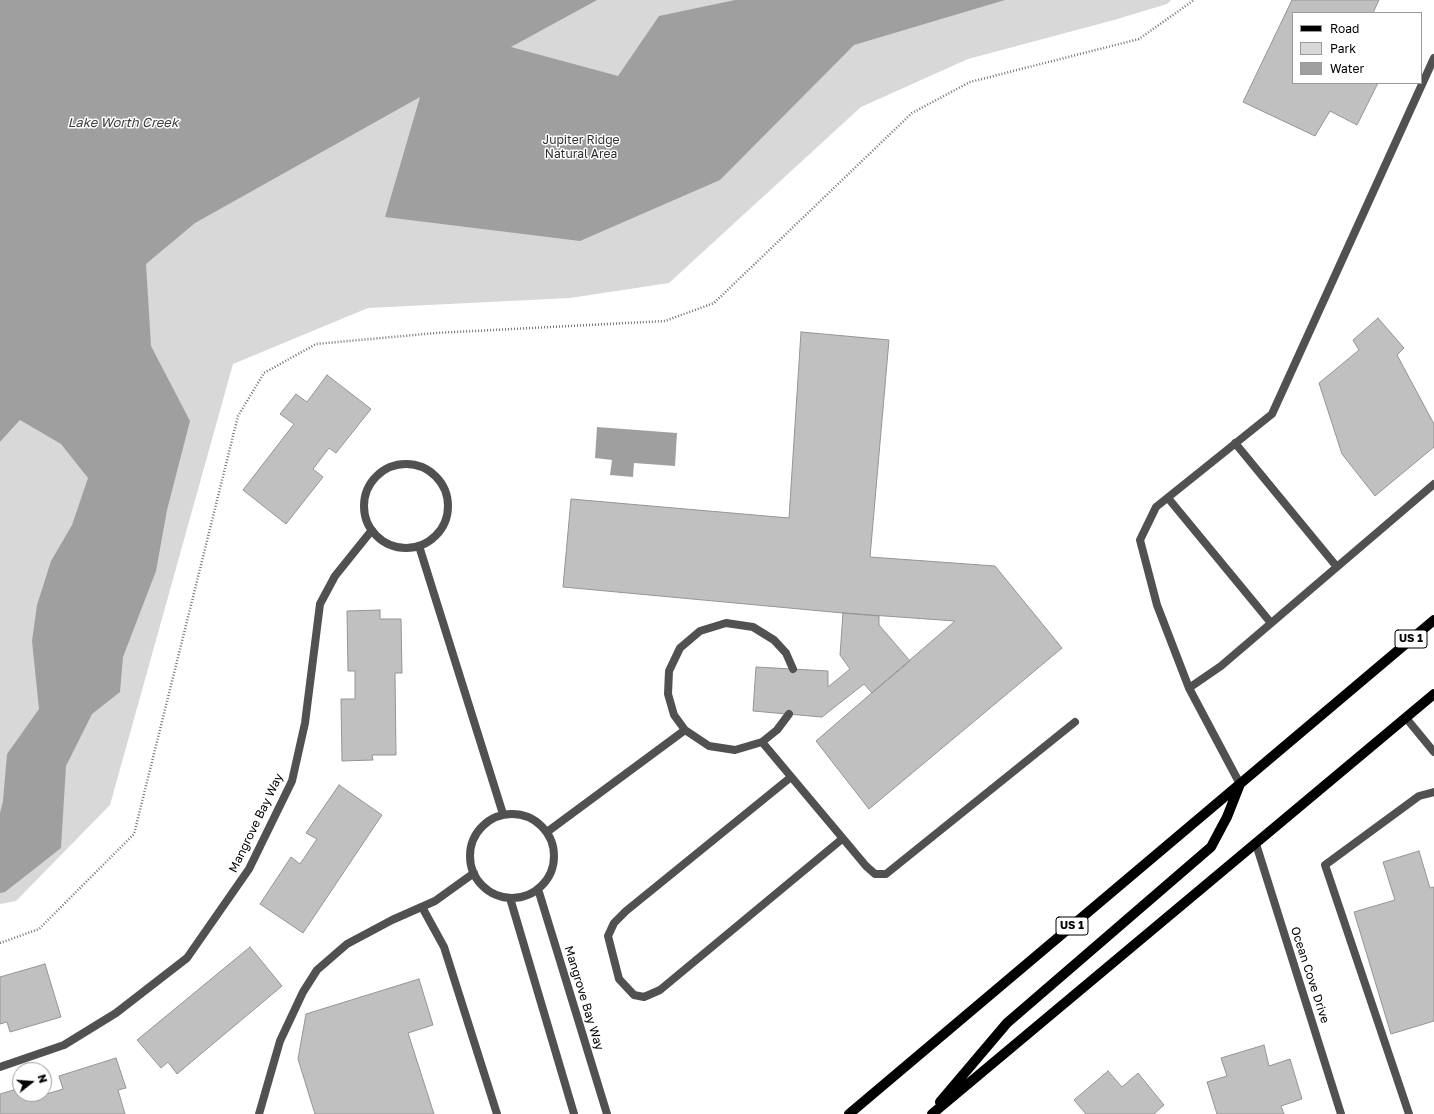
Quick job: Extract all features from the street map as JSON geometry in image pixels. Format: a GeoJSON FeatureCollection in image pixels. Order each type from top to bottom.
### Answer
{"type":"FeatureCollection","features":[{"type":"Feature","properties":{"kind":"main road","name":"US 1"},"geometry":{"type":"LineString","coordinates":[[849,1114],[1434,620]]}},
{"type":"Feature","properties":{"kind":"main road"},"geometry":{"type":"LineString","coordinates":[[932,1114],[1434,694]]}},
{"type":"Feature","properties":{"kind":"main road"},"geometry":{"type":"LineString","coordinates":[[929,1114],[1007,1023],[1211,847],[1227,817],[1240,784]]}},
{"type":"Feature","properties":{"kind":"street"},"geometry":{"type":"LineString","coordinates":[[1240,784],[1189,688],[1157,605],[1140,540],[1156,507],[1272,414],[1434,58]]}},
{"type":"Feature","properties":{"kind":"street"},"geometry":{"type":"LineString","coordinates":[[1235,443],[1337,568]]}},
{"type":"Feature","properties":{"kind":"street"},"geometry":{"type":"LineString","coordinates":[[410,464],[421,467],[432,473],[441,482],[447,496],[448,512],[442,527],[433,539],[419,546],[404,548],[396,547],[382,541],[372,530],[364,511],[365,499],[369,487],[376,477],[386,469],[397,465],[410,464]]}},
{"type":"Feature","properties":{"kind":"street"},"geometry":{"type":"LineString","coordinates":[[1189,688],[1221,666],[1434,484]]}},
{"type":"Feature","properties":{"kind":"street"},"geometry":{"type":"LineString","coordinates":[[1168,498],[1271,623]]}},
{"type":"Feature","properties":{"kind":"street","name":"Mangrove Bay Way"},"geometry":{"type":"LineString","coordinates":[[0,1067],[64,1045],[116,1013],[187,958],[249,869],[292,781],[305,723],[320,604],[335,576],[372,530]]}},
{"type":"Feature","properties":{"kind":"street"},"geometry":{"type":"LineString","coordinates":[[419,546],[503,814]]}},
{"type":"Feature","properties":{"kind":"street"},"geometry":{"type":"LineString","coordinates":[[789,714],[777,730],[762,742],[735,750],[709,746],[685,730],[674,715],[668,694],[669,671],[680,648],[700,631],[726,623],[753,627],[774,640],[786,653],[793,669]]}},
{"type":"Feature","properties":{"kind":"street"},"geometry":{"type":"LineString","coordinates":[[1406,718],[1434,752]]}},
{"type":"Feature","properties":{"kind":"street"},"geometry":{"type":"LineString","coordinates":[[762,742],[842,839],[875,874],[886,874],[1075,722]]}},
{"type":"Feature","properties":{"kind":"street"},"geometry":{"type":"LineString","coordinates":[[546,832],[685,730]]}},
{"type":"Feature","properties":{"kind":"street"},"geometry":{"type":"LineString","coordinates":[[791,777],[626,911],[614,923],[608,936],[619,979],[634,995],[644,997],[660,990],[842,839]]}},
{"type":"Feature","properties":{"kind":"street"},"geometry":{"type":"LineString","coordinates":[[1409,1114],[1325,865],[1419,796],[1434,792]]}},
{"type":"Feature","properties":{"kind":"street"},"geometry":{"type":"LineString","coordinates":[[503,814],[515,814],[527,817],[538,823],[546,832],[553,846],[553,862],[548,876],[538,889],[525,896],[510,898],[488,890],[482,886],[474,873],[470,861],[470,848],[482,827],[491,819],[503,814]]}},
{"type":"Feature","properties":{"kind":"street","name":"Ocean Cove Drive"},"geometry":{"type":"LineString","coordinates":[[1256,844],[1341,1114]]}},
{"type":"Feature","properties":{"kind":"street"},"geometry":{"type":"LineString","coordinates":[[259,1114],[280,1041],[303,992],[318,970],[347,944],[392,920],[435,901],[474,873]]}},
{"type":"Feature","properties":{"kind":"street","name":"Mangrove Bay Way"},"geometry":{"type":"LineString","coordinates":[[538,889],[607,1114]]}},
{"type":"Feature","properties":{"kind":"street"},"geometry":{"type":"LineString","coordinates":[[510,898],[574,1114]]}},
{"type":"Feature","properties":{"kind":"street"},"geometry":{"type":"LineString","coordinates":[[422,907],[444,947],[497,1114]]}},
{"type":"Feature","properties":{"kind":"path"},"geometry":{"type":"LineString","coordinates":[[0,943],[40,929],[134,834],[238,416],[264,373],[316,344],[436,333],[665,321],[714,303],[912,113],[970,82],[1139,39],[1194,0]]}},
{"type":"Feature","properties":{"kind":"green space","name":"Jupiter Ridge Natural Area"},"geometry":{"type":"Polygon","coordinates":[[[543,0],[1171,0],[1167,4],[1114,20],[968,59],[861,107],[669,283],[570,298],[368,308],[233,364],[110,805],[16,901],[0,904],[0,442],[20,420],[173,212],[543,0]]]}},
{"type":"Feature","properties":{"kind":"water","name":"Lake Worth Creek"},"geometry":{"type":"Polygon","coordinates":[[[0,0],[597,0],[511,47],[618,76],[659,16],[735,0],[1005,0],[854,45],[720,180],[580,241],[385,217],[420,97],[195,223],[146,264],[151,346],[190,421],[167,510],[156,571],[123,657],[120,692],[92,714],[66,766],[61,848],[5,892],[0,893],[0,813],[3,801],[7,754],[39,709],[32,641],[37,605],[51,561],[72,525],[88,478],[61,444],[20,420],[0,442],[0,0]]]}},
{"type":"Feature","properties":{"kind":"water"},"geometry":{"type":"Polygon","coordinates":[[[597,427],[677,433],[675,466],[634,463],[633,477],[610,475],[612,460],[595,458],[597,427]]]}},
{"type":"Feature","properties":{"kind":"building"},"geometry":{"type":"Polygon","coordinates":[[[1292,0],[1379,0],[1373,12],[1292,12],[1292,84],[1378,84],[1357,125],[1330,111],[1315,136],[1243,102],[1292,0]]]}},
{"type":"Feature","properties":{"kind":"building"},"geometry":{"type":"Polygon","coordinates":[[[1378,318],[1404,348],[1397,355],[1434,424],[1434,447],[1375,496],[1342,454],[1319,383],[1359,350],[1353,340],[1378,318]]]}},
{"type":"Feature","properties":{"kind":"building"},"geometry":{"type":"Polygon","coordinates":[[[801,332],[889,340],[870,557],[995,566],[1062,648],[869,809],[816,741],[955,621],[843,613],[563,587],[571,499],[789,518],[801,332]]]}},
{"type":"Feature","properties":{"kind":"building"},"geometry":{"type":"Polygon","coordinates":[[[327,375],[371,409],[336,453],[329,448],[313,469],[323,477],[286,524],[243,490],[294,424],[280,414],[296,394],[307,402],[327,375]]]}},
{"type":"Feature","properties":{"kind":"building"},"geometry":{"type":"Polygon","coordinates":[[[380,610],[380,619],[401,619],[402,673],[395,673],[396,755],[372,755],[373,760],[342,761],[341,699],[355,699],[355,671],[348,671],[347,611],[380,610]]]}},
{"type":"Feature","properties":{"kind":"building"},"geometry":{"type":"Polygon","coordinates":[[[843,613],[879,616],[879,625],[910,661],[872,693],[864,684],[822,717],[753,711],[756,667],[828,671],[828,687],[850,669],[840,655],[843,613]]]}},
{"type":"Feature","properties":{"kind":"building"},"geometry":{"type":"Polygon","coordinates":[[[339,785],[382,815],[303,933],[260,904],[291,857],[300,864],[317,839],[306,833],[339,785]]]}},
{"type":"Feature","properties":{"kind":"building"},"geometry":{"type":"Polygon","coordinates":[[[1419,851],[1430,888],[1434,887],[1434,1021],[1391,1034],[1354,912],[1395,900],[1383,862],[1419,851]]]}},
{"type":"Feature","properties":{"kind":"building"},"geometry":{"type":"Polygon","coordinates":[[[250,947],[282,986],[177,1074],[168,1062],[161,1068],[137,1040],[250,947]]]}},
{"type":"Feature","properties":{"kind":"building"},"geometry":{"type":"Polygon","coordinates":[[[45,964],[61,1017],[10,1032],[7,1022],[0,1024],[0,977],[45,964]]]}},
{"type":"Feature","properties":{"kind":"building"},"geometry":{"type":"Polygon","coordinates":[[[419,979],[433,1025],[408,1033],[434,1114],[315,1114],[298,1059],[306,1014],[419,979]]]}},
{"type":"Feature","properties":{"kind":"building"},"geometry":{"type":"Polygon","coordinates":[[[1264,1045],[1269,1066],[1290,1059],[1302,1099],[1281,1106],[1284,1114],[1217,1114],[1207,1082],[1227,1076],[1221,1058],[1264,1045]]]}},
{"type":"Feature","properties":{"kind":"building"},"geometry":{"type":"Polygon","coordinates":[[[116,1058],[126,1088],[118,1090],[125,1114],[0,1114],[0,1094],[12,1090],[12,1102],[52,1102],[52,1092],[63,1089],[59,1076],[116,1058]]]}},
{"type":"Feature","properties":{"kind":"building"},"geometry":{"type":"Polygon","coordinates":[[[1108,1071],[1122,1087],[1138,1073],[1164,1105],[1154,1114],[1086,1114],[1074,1100],[1108,1071]]]}}]}
